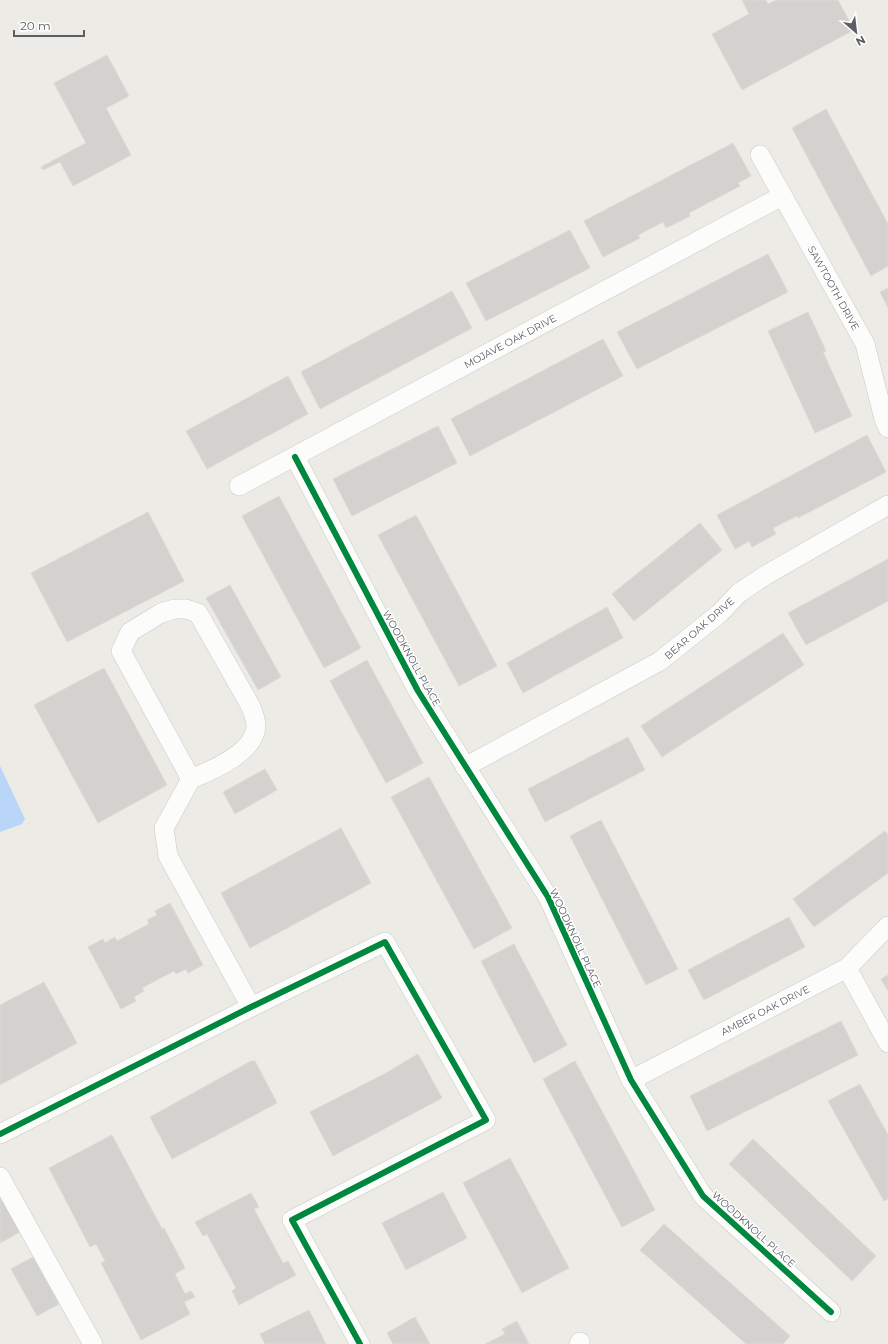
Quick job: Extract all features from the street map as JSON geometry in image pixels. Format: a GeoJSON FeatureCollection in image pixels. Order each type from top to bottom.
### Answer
{"type":"FeatureCollection","features":[{"type":"Feature","properties":{"kind":"street","name":"SAWTOOTH DRIVE"},"geometry":{"type":"LineString","coordinates":[[760,155],[865,344],[884,419],[888,428]]}},
{"type":"Feature","properties":{"kind":"street","name":"MOJAVE OAK DRIVE"},"geometry":{"type":"LineString","coordinates":[[239,486],[782,196]]}},
{"type":"Feature","properties":{"kind":"street","name":"WOODKNOLL PLACE"},"geometry":{"type":"LineString","coordinates":[[295,456],[418,691],[548,897],[631,1080],[703,1196],[831,1312]]}},
{"type":"Feature","properties":{"kind":"street","name":"BEAR OAK DRIVE"},"geometry":{"type":"LineString","coordinates":[[465,767],[660,661],[720,613],[739,593],[766,575],[888,505]]}},
{"type":"Feature","properties":{"kind":"street"},"geometry":{"type":"LineString","coordinates":[[191,778],[121,651],[130,632],[161,612],[175,609],[186,609],[198,613],[250,705],[255,717],[256,727],[253,738],[247,746],[218,767],[191,778],[164,828],[168,856],[251,1007]]}},
{"type":"Feature","properties":{"kind":"street","name":"AMBER OAK DRIVE"},"geometry":{"type":"LineString","coordinates":[[631,1080],[847,968],[888,926]]}},
{"type":"Feature","properties":{"kind":"street"},"geometry":{"type":"LineString","coordinates":[[0,1134],[251,1007],[385,942],[486,1120],[292,1220],[360,1344]]}},
{"type":"Feature","properties":{"kind":"street"},"geometry":{"type":"LineString","coordinates":[[847,968],[888,1044]]}},
{"type":"Feature","properties":{"kind":"street"},"geometry":{"type":"LineString","coordinates":[[0,1177],[93,1344]]}},
{"type":"Feature","properties":{"kind":"water"},"geometry":{"type":"Polygon","coordinates":[[[0,766],[25,819],[22,824],[0,832],[0,766]]]}},
{"type":"Feature","properties":{"kind":"building"},"geometry":{"type":"Polygon","coordinates":[[[742,0],[766,0],[768,4],[776,0],[838,0],[854,30],[742,90],[712,34],[749,14],[742,0]]]}},
{"type":"Feature","properties":{"kind":"building"},"geometry":{"type":"Polygon","coordinates":[[[107,55],[129,96],[106,108],[131,155],[73,186],[60,162],[43,170],[41,167],[86,143],[54,83],[107,55]]]}},
{"type":"Feature","properties":{"kind":"building"},"geometry":{"type":"Polygon","coordinates":[[[826,109],[888,224],[888,266],[871,276],[792,128],[826,109]]]}},
{"type":"Feature","properties":{"kind":"building"},"geometry":{"type":"Polygon","coordinates":[[[733,143],[751,176],[738,183],[740,186],[689,213],[690,216],[666,228],[663,222],[638,235],[640,238],[603,257],[584,221],[733,143]]]}},
{"type":"Feature","properties":{"kind":"building"},"geometry":{"type":"Polygon","coordinates":[[[570,230],[590,268],[486,321],[466,283],[570,230]]]}},
{"type":"Feature","properties":{"kind":"building"},"geometry":{"type":"Polygon","coordinates":[[[768,254],[788,292],[637,369],[617,332],[768,254]]]}},
{"type":"Feature","properties":{"kind":"building"},"geometry":{"type":"Polygon","coordinates":[[[888,288],[888,308],[880,292],[888,288]]]}},
{"type":"Feature","properties":{"kind":"building"},"geometry":{"type":"Polygon","coordinates":[[[452,291],[472,328],[320,409],[301,372],[452,291]]]}},
{"type":"Feature","properties":{"kind":"building"},"geometry":{"type":"Polygon","coordinates":[[[808,312],[826,351],[823,352],[852,416],[815,433],[768,331],[808,312]]]}},
{"type":"Feature","properties":{"kind":"building"},"geometry":{"type":"Polygon","coordinates":[[[603,339],[623,376],[470,456],[451,419],[603,339]]]}},
{"type":"Feature","properties":{"kind":"building"},"geometry":{"type":"Polygon","coordinates":[[[288,376],[308,414],[207,469],[186,431],[288,376]]]}},
{"type":"Feature","properties":{"kind":"building"},"geometry":{"type":"Polygon","coordinates":[[[438,426],[457,463],[352,516],[333,479],[438,426]]]}},
{"type":"Feature","properties":{"kind":"building"},"geometry":{"type":"Polygon","coordinates":[[[867,435],[886,472],[798,518],[797,516],[773,528],[776,534],[752,547],[749,541],[735,549],[717,515],[867,435]]]}},
{"type":"Feature","properties":{"kind":"building"},"geometry":{"type":"Polygon","coordinates":[[[279,496],[361,648],[324,668],[242,516],[279,496]]]}},
{"type":"Feature","properties":{"kind":"building"},"geometry":{"type":"Polygon","coordinates":[[[148,512],[184,581],[67,642],[31,573],[148,512]]]}},
{"type":"Feature","properties":{"kind":"building"},"geometry":{"type":"Polygon","coordinates":[[[416,515],[497,666],[459,686],[378,535],[416,515]]]}},
{"type":"Feature","properties":{"kind":"building"},"geometry":{"type":"Polygon","coordinates":[[[700,523],[722,550],[634,621],[612,594],[700,523]]]}},
{"type":"Feature","properties":{"kind":"building"},"geometry":{"type":"Polygon","coordinates":[[[888,559],[888,601],[806,645],[788,613],[888,559]]]}},
{"type":"Feature","properties":{"kind":"building"},"geometry":{"type":"Polygon","coordinates":[[[230,585],[281,677],[258,690],[206,598],[230,585]]]}},
{"type":"Feature","properties":{"kind":"building"},"geometry":{"type":"Polygon","coordinates":[[[607,607],[623,638],[523,693],[507,663],[607,607]]]}},
{"type":"Feature","properties":{"kind":"building"},"geometry":{"type":"Polygon","coordinates":[[[783,633],[804,665],[662,757],[641,726],[783,633]]]}},
{"type":"Feature","properties":{"kind":"building"},"geometry":{"type":"Polygon","coordinates":[[[367,660],[423,763],[386,783],[330,681],[367,660]]]}},
{"type":"Feature","properties":{"kind":"building"},"geometry":{"type":"Polygon","coordinates":[[[104,668],[167,785],[98,823],[34,705],[104,668]]]}},
{"type":"Feature","properties":{"kind":"building"},"geometry":{"type":"Polygon","coordinates":[[[628,737],[645,770],[545,822],[528,789],[628,737]]]}},
{"type":"Feature","properties":{"kind":"building"},"geometry":{"type":"Polygon","coordinates":[[[265,769],[277,790],[235,814],[223,792],[265,769]]]}},
{"type":"Feature","properties":{"kind":"building"},"geometry":{"type":"Polygon","coordinates":[[[429,777],[512,928],[474,949],[391,797],[429,777]]]}},
{"type":"Feature","properties":{"kind":"building"},"geometry":{"type":"Polygon","coordinates":[[[601,820],[678,969],[646,985],[570,836],[601,820]]]}},
{"type":"Feature","properties":{"kind":"building"},"geometry":{"type":"Polygon","coordinates":[[[341,828],[371,883],[250,948],[221,893],[341,828]]]}},
{"type":"Feature","properties":{"kind":"building"},"geometry":{"type":"Polygon","coordinates":[[[885,831],[888,835],[888,873],[814,927],[793,899],[885,831]]]}},
{"type":"Feature","properties":{"kind":"building"},"geometry":{"type":"Polygon","coordinates":[[[170,903],[203,965],[188,973],[186,969],[176,974],[174,971],[142,988],[144,991],[134,997],[136,1001],[121,1009],[88,947],[103,939],[105,943],[115,937],[117,941],[149,924],[147,920],[157,915],[155,911],[170,903]]]}},
{"type":"Feature","properties":{"kind":"building"},"geometry":{"type":"Polygon","coordinates":[[[789,917],[805,947],[704,1000],[688,970],[789,917]]]}},
{"type":"Feature","properties":{"kind":"building"},"geometry":{"type":"Polygon","coordinates":[[[514,944],[567,1045],[534,1063],[481,961],[514,944]]]}},
{"type":"Feature","properties":{"kind":"building"},"geometry":{"type":"Polygon","coordinates":[[[888,975],[888,991],[881,979],[888,975]]]}},
{"type":"Feature","properties":{"kind":"building"},"geometry":{"type":"Polygon","coordinates":[[[44,982],[77,1043],[0,1085],[0,1005],[44,982]]]}},
{"type":"Feature","properties":{"kind":"building"},"geometry":{"type":"Polygon","coordinates":[[[841,1021],[858,1055],[707,1131],[690,1096],[841,1021]]]}},
{"type":"Feature","properties":{"kind":"building"},"geometry":{"type":"Polygon","coordinates":[[[418,1054],[442,1098],[333,1156],[310,1112],[386,1073],[418,1054]]]}},
{"type":"Feature","properties":{"kind":"building"},"geometry":{"type":"Polygon","coordinates":[[[251,1061],[255,1061],[277,1103],[172,1159],[150,1117],[251,1061]]]}},
{"type":"Feature","properties":{"kind":"building"},"geometry":{"type":"Polygon","coordinates":[[[575,1061],[655,1210],[622,1227],[543,1079],[575,1061]]]}},
{"type":"Feature","properties":{"kind":"building"},"geometry":{"type":"Polygon","coordinates":[[[860,1084],[888,1135],[888,1199],[884,1201],[828,1101],[860,1084]]]}},
{"type":"Feature","properties":{"kind":"building"},"geometry":{"type":"Polygon","coordinates":[[[112,1135],[162,1229],[164,1228],[185,1268],[175,1274],[185,1294],[191,1291],[195,1297],[184,1302],[190,1314],[141,1340],[101,1263],[105,1261],[96,1244],[90,1247],[49,1168],[112,1135]]]}},
{"type":"Feature","properties":{"kind":"building"},"geometry":{"type":"Polygon","coordinates":[[[753,1139],[876,1256],[852,1281],[729,1164],[753,1139]]]}},
{"type":"Feature","properties":{"kind":"building"},"geometry":{"type":"Polygon","coordinates":[[[510,1158],[569,1268],[522,1293],[463,1183],[510,1158]]]}},
{"type":"Feature","properties":{"kind":"building"},"geometry":{"type":"Polygon","coordinates":[[[443,1192],[467,1238],[406,1270],[382,1223],[443,1192]]]}},
{"type":"Feature","properties":{"kind":"building"},"geometry":{"type":"Polygon","coordinates":[[[251,1193],[259,1207],[254,1209],[283,1263],[288,1261],[296,1275],[239,1305],[232,1291],[236,1288],[207,1234],[203,1236],[195,1222],[251,1193]]]}},
{"type":"Feature","properties":{"kind":"building"},"geometry":{"type":"Polygon","coordinates":[[[0,1196],[20,1232],[0,1243],[0,1196]]]}},
{"type":"Feature","properties":{"kind":"building"},"geometry":{"type":"Polygon","coordinates":[[[664,1224],[790,1336],[783,1344],[746,1344],[640,1250],[664,1224]]]}},
{"type":"Feature","properties":{"kind":"building"},"geometry":{"type":"Polygon","coordinates":[[[33,1257],[59,1304],[37,1316],[11,1269],[33,1257]]]}},
{"type":"Feature","properties":{"kind":"building"},"geometry":{"type":"Polygon","coordinates":[[[309,1310],[326,1344],[265,1344],[260,1334],[309,1310]]]}},
{"type":"Feature","properties":{"kind":"building"},"geometry":{"type":"Polygon","coordinates":[[[415,1317],[430,1344],[393,1344],[387,1333],[415,1317]]]}},
{"type":"Feature","properties":{"kind":"building"},"geometry":{"type":"Polygon","coordinates":[[[517,1321],[529,1344],[485,1344],[505,1334],[502,1329],[517,1321]]]}},
{"type":"Feature","properties":{"kind":"cycle path"},"geometry":{"type":"LineString","coordinates":[[295,457],[418,691],[548,897],[631,1080],[703,1196],[831,1312]]}},
{"type":"Feature","properties":{"kind":"cycle path"},"geometry":{"type":"LineString","coordinates":[[0,1134],[251,1007],[385,942],[486,1120],[292,1220],[360,1344]]}}]}
